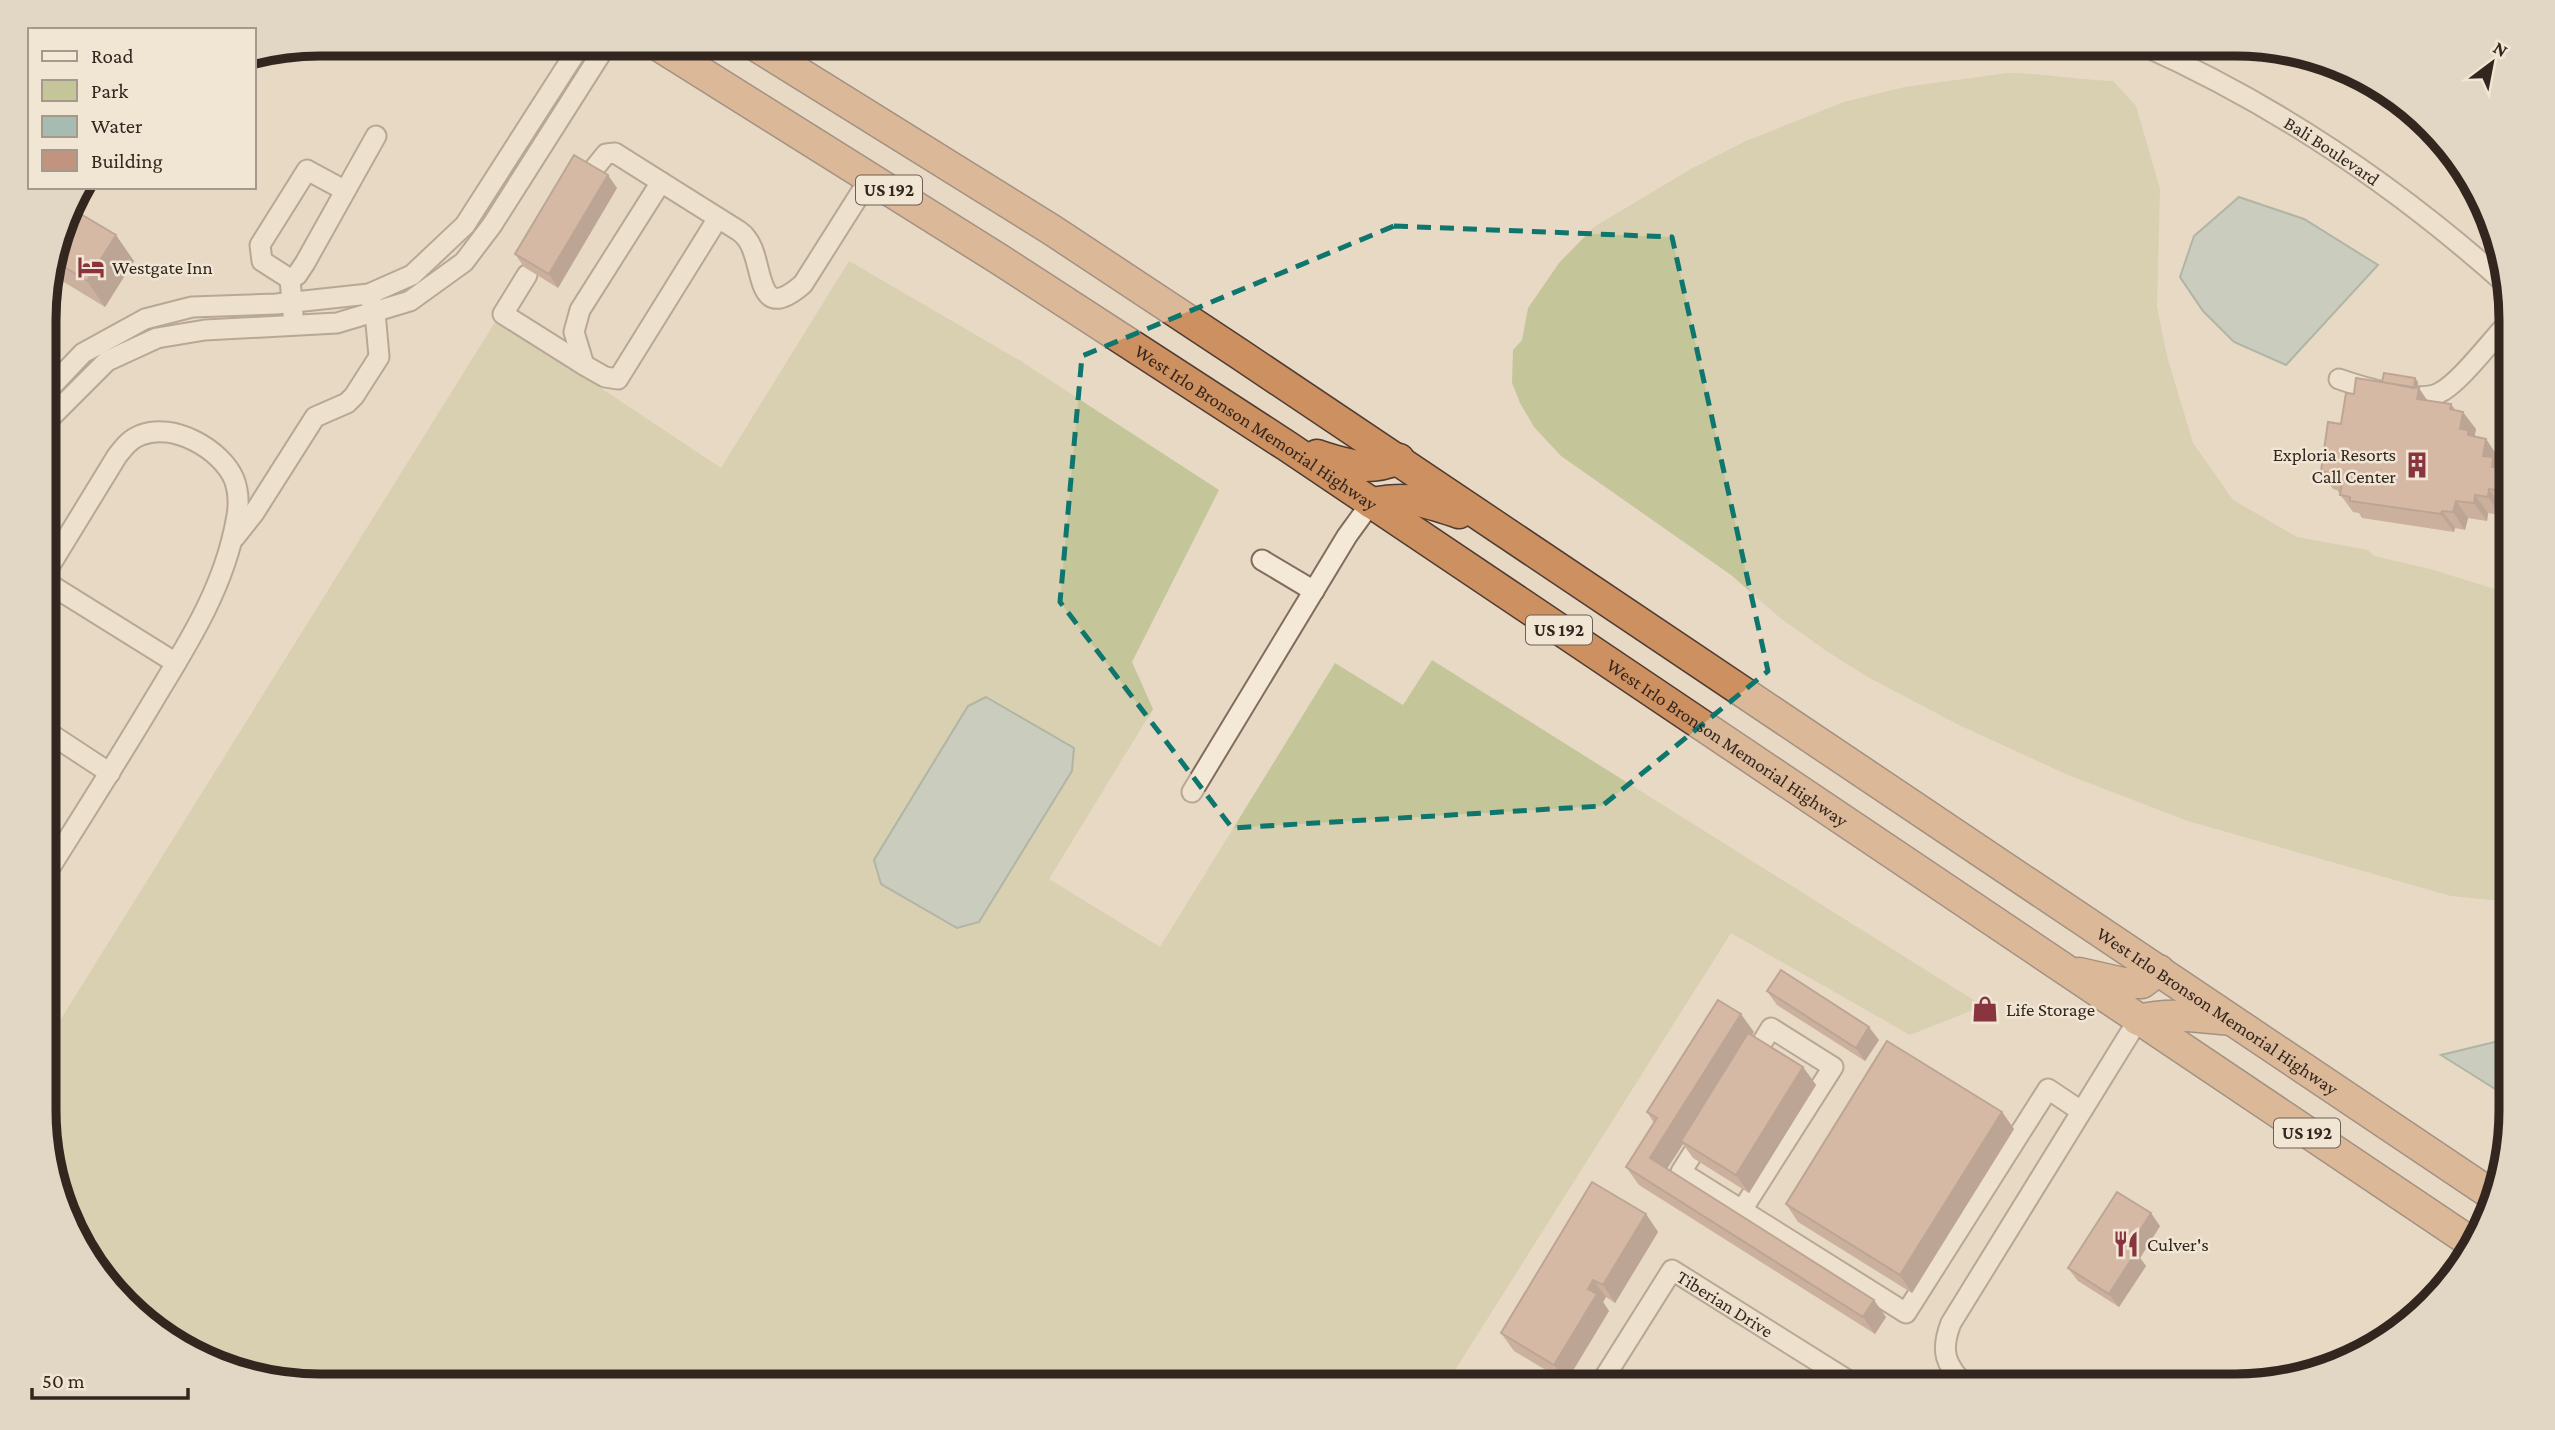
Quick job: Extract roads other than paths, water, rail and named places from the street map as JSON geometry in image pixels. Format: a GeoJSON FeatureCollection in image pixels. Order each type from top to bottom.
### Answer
{"type":"FeatureCollection","features":[{"type":"Feature","properties":{"kind":"highway","name":"West Irlo Bronson Memorial Highway"},"geometry":{"type":"LineString","coordinates":[[675,56],[1002,261],[1287,446],[2466,1239]]}},
{"type":"Feature","properties":{"kind":"highway","name":"West Irlo Bronson Memorial Highway"},"geometry":{"type":"LineString","coordinates":[[772,56],[1063,238],[1399,459],[2486,1191]]}},
{"type":"Feature","properties":{"kind":"highway"},"geometry":{"type":"LineString","coordinates":[[1287,446],[1353,466],[1380,467],[1399,459]]}},
{"type":"Feature","properties":{"kind":"highway"},"geometry":{"type":"LineString","coordinates":[[1371,503],[1419,499],[1499,527]]}},
{"type":"Feature","properties":{"kind":"highway"},"geometry":{"type":"LineString","coordinates":[[2059,967],[2123,984],[2141,983],[2159,970]]}},
{"type":"Feature","properties":{"kind":"highway"},"geometry":{"type":"LineString","coordinates":[[2138,1020],[2175,1015],[2235,1021]]}},
{"type":"Feature","properties":{"kind":"street"},"geometry":{"type":"LineString","coordinates":[[56,412],[107,361],[157,338],[205,330],[337,323],[372,303],[412,275],[465,225],[573,56]]}},
{"type":"Feature","properties":{"kind":"street"},"geometry":{"type":"LineString","coordinates":[[56,382],[83,354],[145,319],[192,307],[292,302],[410,302],[464,262],[492,225],[599,56]]}},
{"type":"Feature","properties":{"kind":"street","name":"Bali Boulevard"},"geometry":{"type":"LineString","coordinates":[[2166,56],[2251,100],[2331,149],[2409,203],[2495,275]]}},
{"type":"Feature","properties":{"kind":"street"},"geometry":{"type":"LineString","coordinates":[[290,279],[301,269],[376,136]]}},
{"type":"Feature","properties":{"kind":"street"},"geometry":{"type":"LineString","coordinates":[[593,170],[606,154],[615,153],[718,218],[748,240],[764,288],[770,297],[778,299],[791,294],[803,284],[870,178]]}},
{"type":"Feature","properties":{"kind":"street"},"geometry":{"type":"LineString","coordinates":[[290,279],[262,261],[260,245],[307,170],[344,190]]}},
{"type":"Feature","properties":{"kind":"street"},"geometry":{"type":"LineString","coordinates":[[584,365],[574,332],[580,310],[661,182]]}},
{"type":"Feature","properties":{"kind":"street"},"geometry":{"type":"LineString","coordinates":[[527,275],[503,314],[605,377],[618,379],[718,218]]}},
{"type":"Feature","properties":{"kind":"street"},"geometry":{"type":"LineString","coordinates":[[290,279],[293,326]]}},
{"type":"Feature","properties":{"kind":"street"},"geometry":{"type":"LineString","coordinates":[[230,543],[254,513],[315,417],[347,403],[379,357],[372,303]]}},
{"type":"Feature","properties":{"kind":"street"},"geometry":{"type":"LineString","coordinates":[[2339,379],[2369,388],[2431,396],[2448,387],[2499,333]]}},
{"type":"Feature","properties":{"kind":"street"},"geometry":{"type":"LineString","coordinates":[[56,556],[117,456],[132,439],[142,434],[168,433],[194,442],[218,457],[234,480],[238,503],[230,543],[208,607],[110,773],[56,857]]}},
{"type":"Feature","properties":{"kind":"street"},"geometry":{"type":"LineString","coordinates":[[1192,792],[1348,536],[1371,503]]}},
{"type":"Feature","properties":{"kind":"street"},"geometry":{"type":"LineString","coordinates":[[1262,559],[1314,592]]}},
{"type":"Feature","properties":{"kind":"street"},"geometry":{"type":"LineString","coordinates":[[56,588],[176,663]]}},
{"type":"Feature","properties":{"kind":"street"},"geometry":{"type":"LineString","coordinates":[[56,738],[110,773]]}},
{"type":"Feature","properties":{"kind":"street"},"geometry":{"type":"LineString","coordinates":[[1957,1374],[1948,1363],[1944,1349],[1951,1323],[2138,1020]]}},
{"type":"Feature","properties":{"kind":"street"},"geometry":{"type":"LineString","coordinates":[[1737,1083],[1771,1028],[1833,1067],[1742,1210]]}},
{"type":"Feature","properties":{"kind":"street"},"geometry":{"type":"LineString","coordinates":[[1716,1116],[1681,1172],[1906,1313],[2048,1089],[2081,1111]]}},
{"type":"Feature","properties":{"kind":"street","name":"Tiberian Drive"},"geometry":{"type":"LineString","coordinates":[[1607,1374],[1672,1270],[1838,1374]]}},
{"type":"Feature","properties":{"kind":"water"},"geometry":{"type":"Polygon","coordinates":[[[2239,197],[2304,219],[2378,265],[2286,365],[2234,342],[2203,311],[2180,277],[2194,236],[2239,197]]]}},
{"type":"Feature","properties":{"kind":"water"},"geometry":{"type":"Polygon","coordinates":[[[986,697],[1074,748],[1072,771],[979,922],[957,928],[881,884],[874,860],[968,706],[986,697]]]}},
{"type":"Feature","properties":{"kind":"water"},"geometry":{"type":"Polygon","coordinates":[[[2499,1041],[2499,1091],[2441,1055],[2499,1041]]]}},
{"type":"Feature","properties":{"kind":"place","name":"Westgate Inn"},"geometry":{"type":"Point","coordinates":[91,267]}},
{"type":"Feature","properties":{"kind":"place","name":"Exploria Resorts Call Center"},"geometry":{"type":"Point","coordinates":[2417,465]}},
{"type":"Feature","properties":{"kind":"place","name":"Life Storage"},"geometry":{"type":"Point","coordinates":[1985,1009]}},
{"type":"Feature","properties":{"kind":"place","name":"Culver's"},"geometry":{"type":"Point","coordinates":[2126,1244]}}]}
